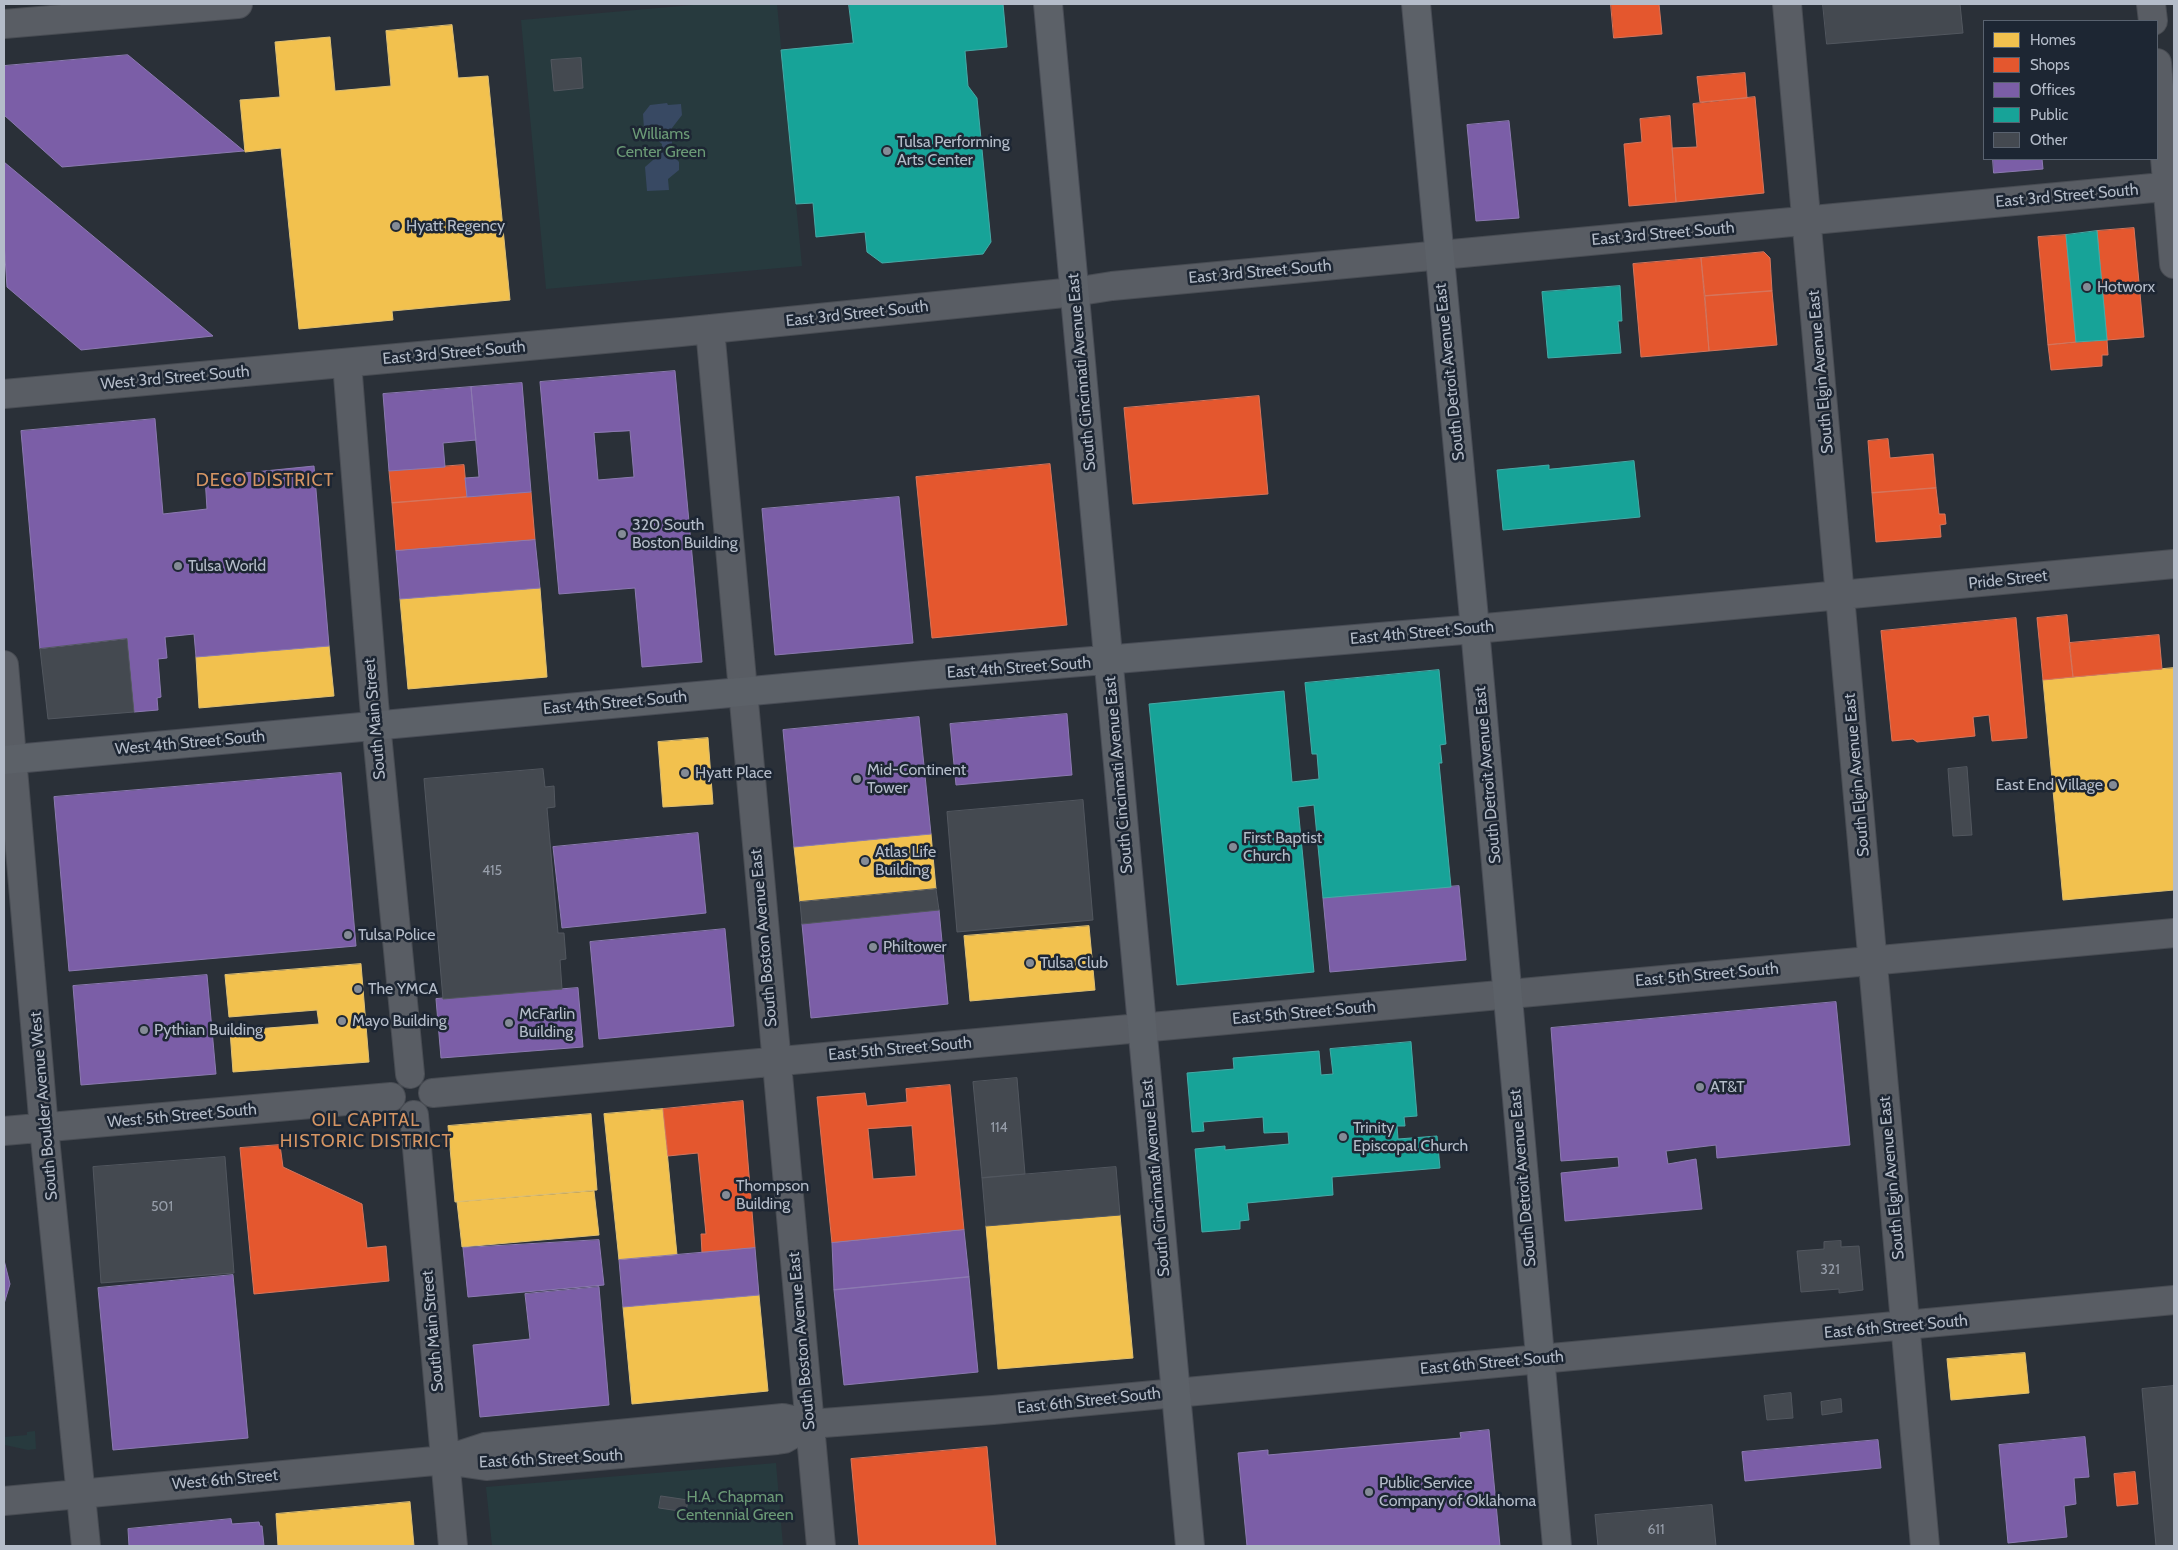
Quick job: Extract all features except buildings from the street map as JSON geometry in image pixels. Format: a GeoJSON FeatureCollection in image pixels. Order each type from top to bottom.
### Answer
{"type":"FeatureCollection","features":[{"type":"Feature","properties":{"kind":"main road","name":"South Cincinnati Avenue East"},"geometry":{"type":"LineString","coordinates":[[1048,4],[1190,1546]]}},
{"type":"Feature","properties":{"kind":"main road","name":"South Detroit Avenue East"},"geometry":{"type":"LineString","coordinates":[[1416,4],[1475,629],[1557,1546]]}},
{"type":"Feature","properties":{"kind":"main road","name":"East 4th Street South"},"geometry":{"type":"LineString","coordinates":[[376,725],[1475,629]]}},
{"type":"Feature","properties":{"kind":"main road","name":"West 4th Street South"},"geometry":{"type":"LineString","coordinates":[[8,760],[376,725]]}},
{"type":"Feature","properties":{"kind":"street"},"geometry":{"type":"LineString","coordinates":[[4,24],[238,4]]}},
{"type":"Feature","properties":{"kind":"street","name":"South Elgin Avenue East"},"geometry":{"type":"LineString","coordinates":[[1787,4],[1925,1546]]}},
{"type":"Feature","properties":{"kind":"street"},"geometry":{"type":"LineString","coordinates":[[2152,4],[2153,20]]}},
{"type":"Feature","properties":{"kind":"street"},"geometry":{"type":"LineString","coordinates":[[2158,72],[2171,186],[2174,264]]}},
{"type":"Feature","properties":{"kind":"street","name":"East 3rd Street South"},"geometry":{"type":"LineString","coordinates":[[347,363],[710,329],[1074,292],[1102,287],[2171,186]]}},
{"type":"Feature","properties":{"kind":"street","name":"South Boston Avenue East"},"geometry":{"type":"LineString","coordinates":[[710,329],[775,1060],[821,1546]]}},
{"type":"Feature","properties":{"kind":"street","name":"West 3rd Street South"},"geometry":{"type":"LineString","coordinates":[[4,394],[347,363]]}},
{"type":"Feature","properties":{"kind":"street","name":"South Main Street"},"geometry":{"type":"LineString","coordinates":[[347,363],[376,725],[410,1074]]}},
{"type":"Feature","properties":{"kind":"street","name":"Pride Street"},"geometry":{"type":"LineString","coordinates":[[1841,596],[2174,564]]}},
{"type":"Feature","properties":{"kind":"street","name":"East 4th Street South"},"geometry":{"type":"LineString","coordinates":[[1475,629],[1841,596]]}},
{"type":"Feature","properties":{"kind":"street","name":"South Boulder Avenue West"},"geometry":{"type":"LineString","coordinates":[[4,665],[8,760],[33,984],[44,1128],[86,1546]]}},
{"type":"Feature","properties":{"kind":"street","name":"East 5th Street South"},"geometry":{"type":"LineString","coordinates":[[433,1093],[775,1060],[2174,933]]}},
{"type":"Feature","properties":{"kind":"street"},"geometry":{"type":"LineString","coordinates":[[410,1074],[426,1079],[433,1093],[428,1109],[414,1116],[399,1111],[391,1097],[395,1083],[402,1076],[410,1074]]}},
{"type":"Feature","properties":{"kind":"street","name":"West 5th Street South"},"geometry":{"type":"LineString","coordinates":[[4,1131],[391,1097]]}},
{"type":"Feature","properties":{"kind":"street","name":"South Main Street"},"geometry":{"type":"LineString","coordinates":[[414,1116],[452,1546]]}},
{"type":"Feature","properties":{"kind":"street","name":"East 6th Street South"},"geometry":{"type":"LineString","coordinates":[[445,1460],[486,1466],[760,1442],[784,1439],[810,1424],[984,1411],[2174,1300]]}},
{"type":"Feature","properties":{"kind":"street","name":"West 6th Street"},"geometry":{"type":"LineString","coordinates":[[4,1501],[445,1460]]}},
{"type":"Feature","properties":{"kind":"green space","name":"Williams Center Green"},"geometry":{"type":"Polygon","coordinates":[[[704,4],[777,4],[802,266],[546,289],[521,20],[704,4]]]}},
{"type":"Feature","properties":{"kind":"green space"},"geometry":{"type":"Polygon","coordinates":[[[35,1431],[36,1449],[28,1450],[5,1445],[4,1437],[27,1435],[27,1432],[35,1431]]]}},
{"type":"Feature","properties":{"kind":"green space","name":"H.A. Chapman Centennial Green"},"geometry":{"type":"Polygon","coordinates":[[[776,1463],[783,1546],[492,1546],[486,1487],[776,1463]]]}},
{"type":"Feature","properties":{"kind":"water"},"geometry":{"type":"Polygon","coordinates":[[[667,103],[668,105],[681,104],[682,115],[672,128],[672,154],[679,162],[679,170],[668,179],[669,190],[647,191],[645,167],[661,153],[662,144],[644,129],[643,114],[650,105],[667,103]]]}},
{"type":"Feature","properties":{"kind":"place","name":"Tulsa Performing Arts Center"},"geometry":{"type":"Point","coordinates":[887,151]}},
{"type":"Feature","properties":{"kind":"place","name":"Hyatt Regency"},"geometry":{"type":"Point","coordinates":[396,226]}},
{"type":"Feature","properties":{"kind":"place","name":"Hotworx"},"geometry":{"type":"Point","coordinates":[2087,287]}},
{"type":"Feature","properties":{"kind":"place","name":"320 South Boston Building"},"geometry":{"type":"Point","coordinates":[622,534]}},
{"type":"Feature","properties":{"kind":"place","name":"Tulsa World"},"geometry":{"type":"Point","coordinates":[178,566]}},
{"type":"Feature","properties":{"kind":"place","name":"Hyatt Place"},"geometry":{"type":"Point","coordinates":[685,773]}},
{"type":"Feature","properties":{"kind":"place","name":"Mid-Continent Tower"},"geometry":{"type":"Point","coordinates":[857,779]}},
{"type":"Feature","properties":{"kind":"place","name":"East End Village"},"geometry":{"type":"Point","coordinates":[2113,785]}},
{"type":"Feature","properties":{"kind":"place","name":"First Baptist Church"},"geometry":{"type":"Point","coordinates":[1233,847]}},
{"type":"Feature","properties":{"kind":"place","name":"Atlas Life Building"},"geometry":{"type":"Point","coordinates":[865,861]}},
{"type":"Feature","properties":{"kind":"place","name":"Tulsa Police"},"geometry":{"type":"Point","coordinates":[348,935]}},
{"type":"Feature","properties":{"kind":"place","name":"Philtower"},"geometry":{"type":"Point","coordinates":[873,947]}},
{"type":"Feature","properties":{"kind":"place","name":"Tulsa Club"},"geometry":{"type":"Point","coordinates":[1030,963]}},
{"type":"Feature","properties":{"kind":"place","name":"The YMCA"},"geometry":{"type":"Point","coordinates":[358,989]}},
{"type":"Feature","properties":{"kind":"place","name":"Mayo Building"},"geometry":{"type":"Point","coordinates":[342,1021]}},
{"type":"Feature","properties":{"kind":"place","name":"McFarlin Building"},"geometry":{"type":"Point","coordinates":[509,1023]}},
{"type":"Feature","properties":{"kind":"place","name":"Pythian Building"},"geometry":{"type":"Point","coordinates":[144,1030]}},
{"type":"Feature","properties":{"kind":"place","name":"AT&T"},"geometry":{"type":"Point","coordinates":[1700,1087]}},
{"type":"Feature","properties":{"kind":"place","name":"Trinity Episcopal Church"},"geometry":{"type":"Point","coordinates":[1343,1137]}},
{"type":"Feature","properties":{"kind":"place","name":"Thompson Building"},"geometry":{"type":"Point","coordinates":[726,1195]}},
{"type":"Feature","properties":{"kind":"place","name":"Public Service Company of Oklahoma"},"geometry":{"type":"Point","coordinates":[1369,1492]}},
{"type":"Feature","properties":{"kind":"district","name":"DECO DISTRICT"},"geometry":{"type":"Point","coordinates":[265,481]}},
{"type":"Feature","properties":{"kind":"district","name":"OIL CAPITAL HISTORIC DISTRICT"},"geometry":{"type":"Point","coordinates":[366,1131]}}]}
